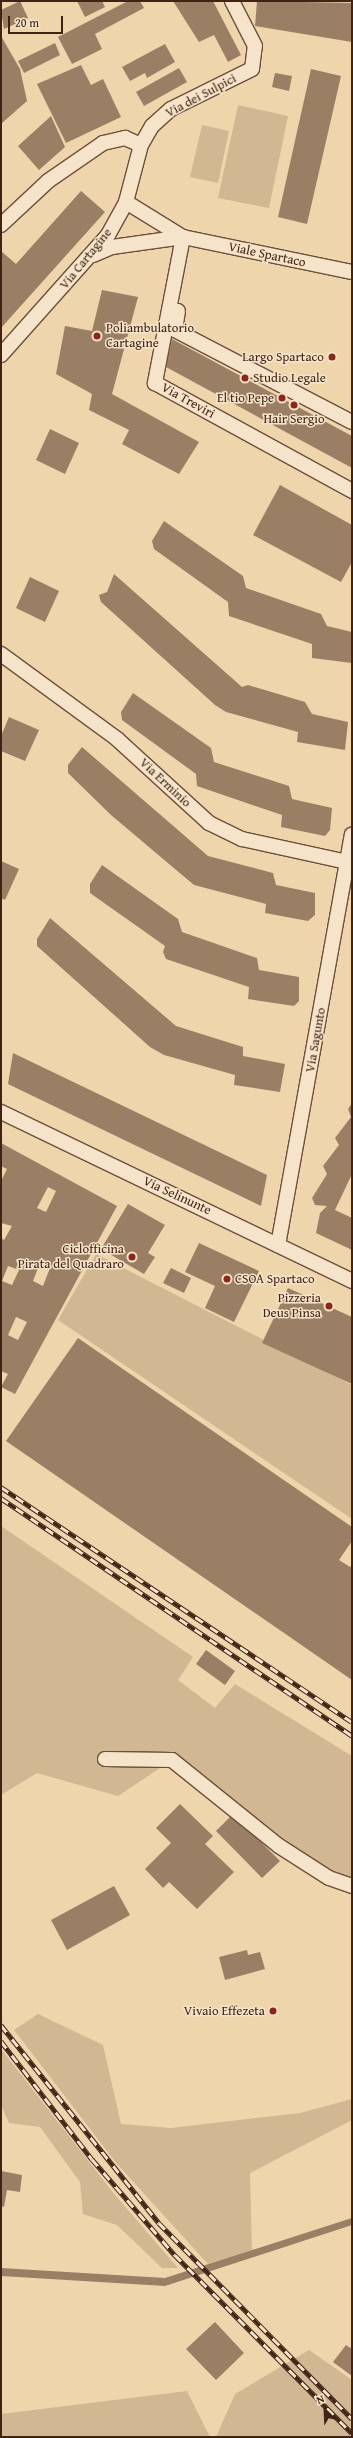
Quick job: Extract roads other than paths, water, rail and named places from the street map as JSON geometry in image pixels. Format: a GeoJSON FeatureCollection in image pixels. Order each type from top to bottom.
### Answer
{"type":"FeatureCollection","features":[{"type":"Feature","properties":{"kind":"street","name":"Via dei Sulpici"},"geometry":{"type":"LineString","coordinates":[[141,144],[152,126],[172,109],[252,69],[255,46],[232,1]]}},
{"type":"Feature","properties":{"kind":"street"},"geometry":{"type":"LineString","coordinates":[[1,225],[53,178],[103,143],[125,138],[141,144]]}},
{"type":"Feature","properties":{"kind":"street","name":"Via Cartagine"},"geometry":{"type":"LineString","coordinates":[[1,355],[91,256],[126,202],[141,144]]}},
{"type":"Feature","properties":{"kind":"street"},"geometry":{"type":"LineString","coordinates":[[126,202],[183,237]]}},
{"type":"Feature","properties":{"kind":"street"},"geometry":{"type":"LineString","coordinates":[[91,256],[112,247],[183,237]]}},
{"type":"Feature","properties":{"kind":"street","name":"Viale Spartaco"},"geometry":{"type":"LineString","coordinates":[[183,237],[352,272]]}},
{"type":"Feature","properties":{"kind":"street","name":"Via Treviri"},"geometry":{"type":"LineString","coordinates":[[183,237],[155,383],[352,491]]}},
{"type":"Feature","properties":{"kind":"street"},"geometry":{"type":"LineString","coordinates":[[186,276],[175,330],[352,422]]}},
{"type":"Feature","properties":{"kind":"street","name":"Via Erminio"},"geometry":{"type":"LineString","coordinates":[[1,654],[117,739],[208,823],[242,839],[350,863]]}},
{"type":"Feature","properties":{"kind":"street","name":"Via Sagunto"},"geometry":{"type":"LineString","coordinates":[[278,1245],[350,863],[352,835]]}},
{"type":"Feature","properties":{"kind":"street","name":"Via Selinunte"},"geometry":{"type":"LineString","coordinates":[[1,1112],[352,1281]]}},
{"type":"Feature","properties":{"kind":"street"},"geometry":{"type":"LineString","coordinates":[[105,1759],[172,1760],[280,1846],[329,1878],[352,1886]]}},
{"type":"Feature","properties":{"kind":"railway"},"geometry":{"type":"LineString","coordinates":[[1,1487],[352,1722]]}},
{"type":"Feature","properties":{"kind":"railway"},"geometry":{"type":"LineString","coordinates":[[1,1498],[352,1736]]}},
{"type":"Feature","properties":{"kind":"railway"},"geometry":{"type":"LineString","coordinates":[[1,2025],[159,2223],[352,2419]]}},
{"type":"Feature","properties":{"kind":"railway"},"geometry":{"type":"LineString","coordinates":[[1,2041],[92,2159],[175,2255],[352,2433]]}},
{"type":"Feature","properties":{"kind":"place","name":"Poliambulatorio Cartagine"},"geometry":{"type":"Point","coordinates":[97,336]}},
{"type":"Feature","properties":{"kind":"place","name":"Largo Spartaco"},"geometry":{"type":"Point","coordinates":[332,357]}},
{"type":"Feature","properties":{"kind":"place","name":"Studio Legale"},"geometry":{"type":"Point","coordinates":[245,378]}},
{"type":"Feature","properties":{"kind":"place","name":"El tio Pepe"},"geometry":{"type":"Point","coordinates":[282,398]}},
{"type":"Feature","properties":{"kind":"place","name":"Hair Sergio"},"geometry":{"type":"Point","coordinates":[294,405]}},
{"type":"Feature","properties":{"kind":"place","name":"Ciclofficina Pirata del Quadraro"},"geometry":{"type":"Point","coordinates":[132,1257]}},
{"type":"Feature","properties":{"kind":"place","name":"CSOA Spartaco"},"geometry":{"type":"Point","coordinates":[227,1279]}},
{"type":"Feature","properties":{"kind":"place","name":"Pizzeria Deus Pinsa"},"geometry":{"type":"Point","coordinates":[329,1306]}},
{"type":"Feature","properties":{"kind":"place","name":"Vivaio Effezeta"},"geometry":{"type":"Point","coordinates":[273,2011]}}]}
